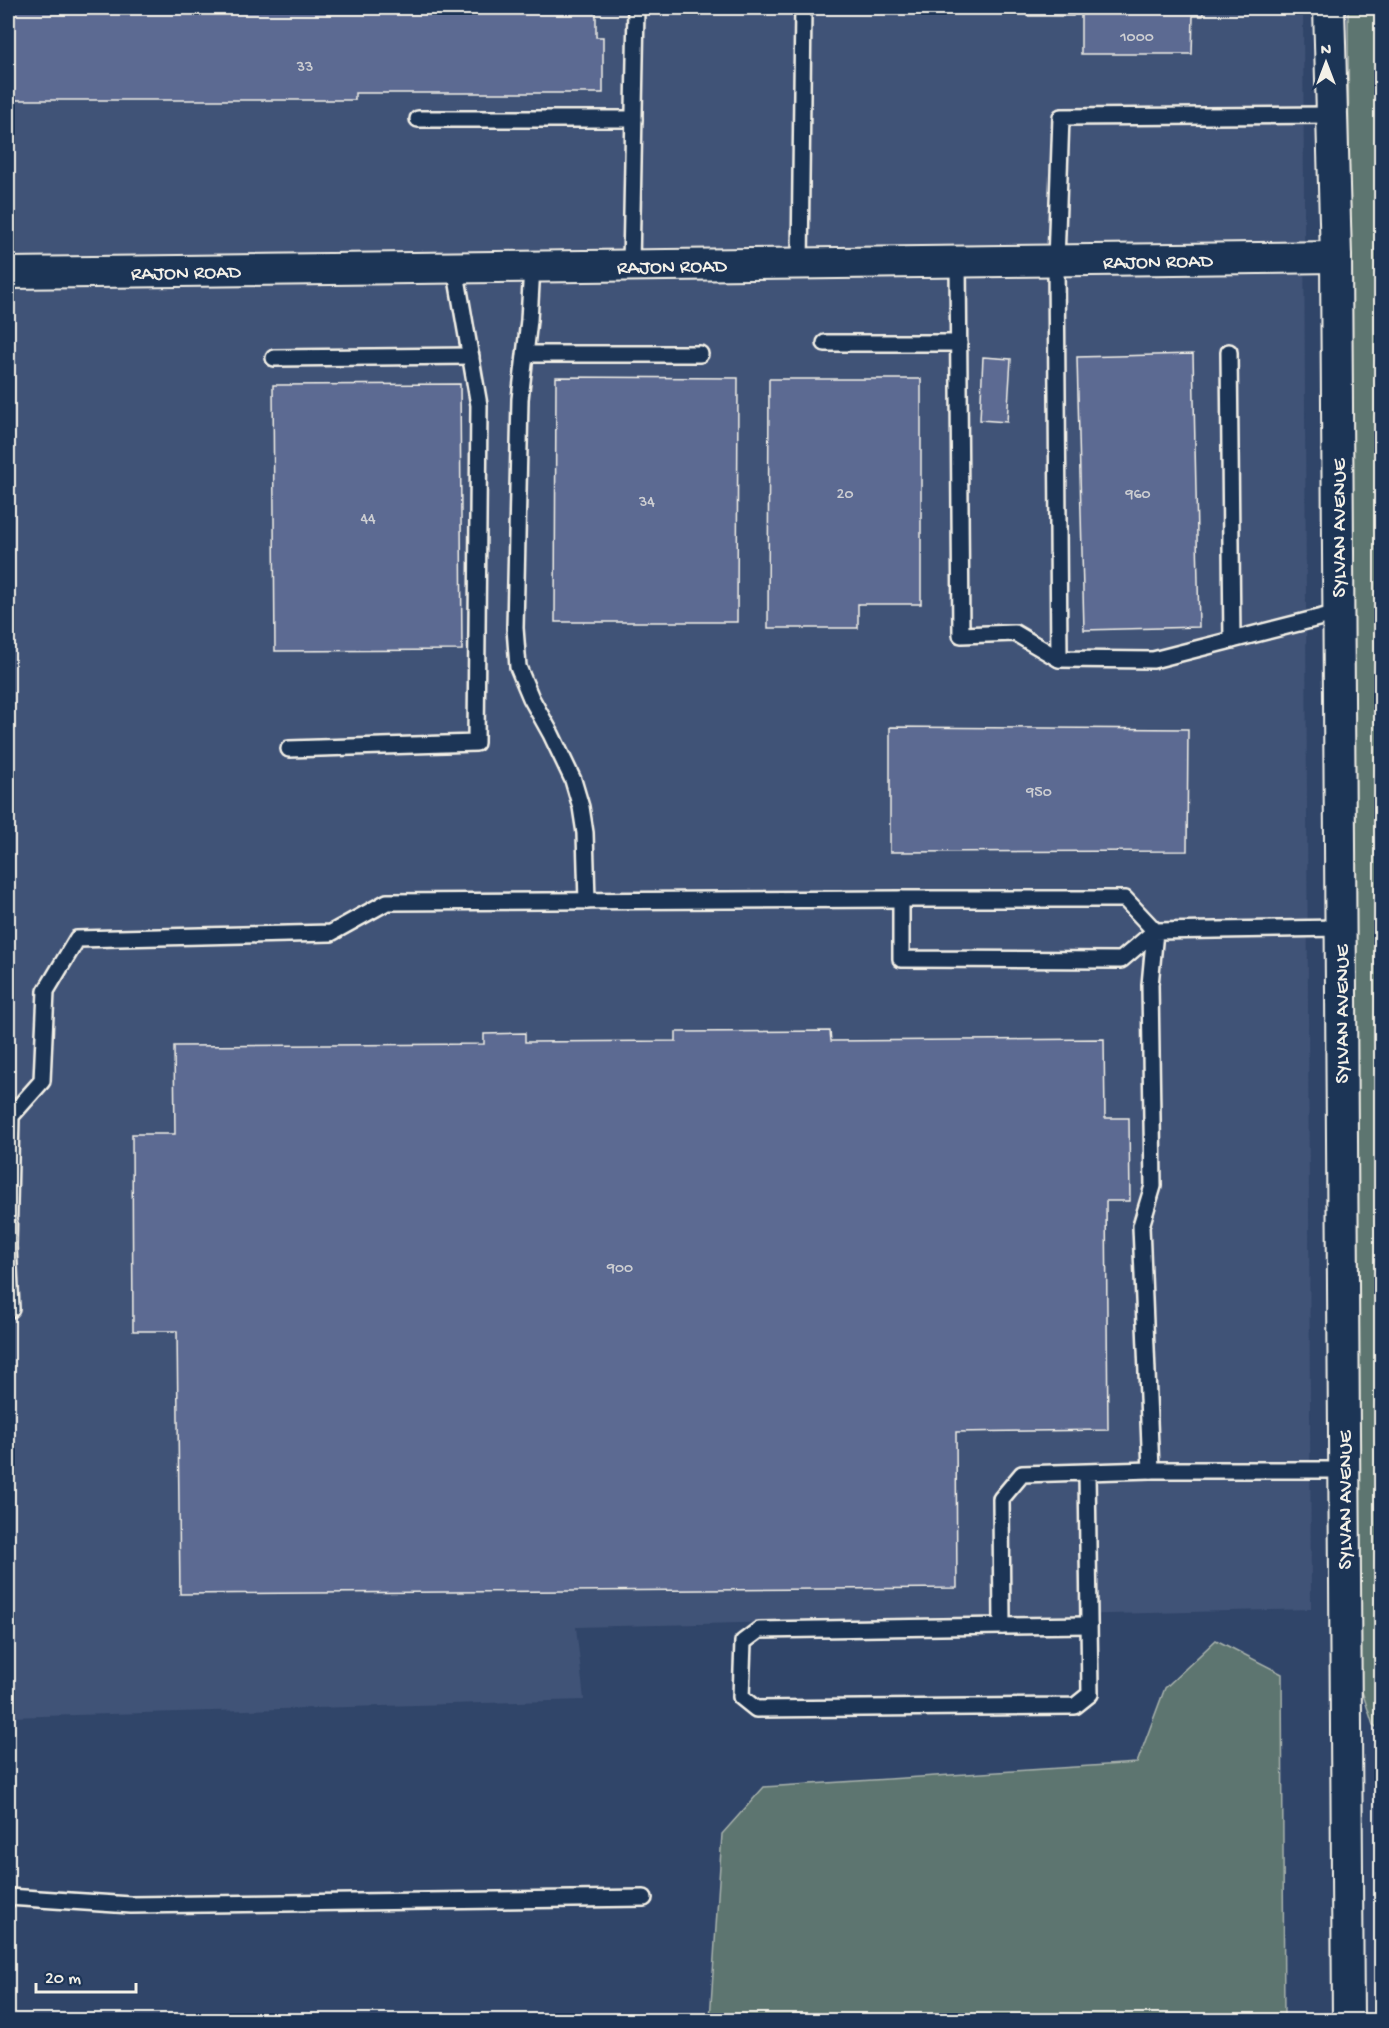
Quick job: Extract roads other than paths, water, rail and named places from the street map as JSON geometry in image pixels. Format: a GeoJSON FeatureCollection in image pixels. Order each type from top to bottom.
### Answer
{"type":"FeatureCollection","features":[{"type":"Feature","properties":{"kind":"street","name":"SYLVAN AVENUE"},"geometry":{"type":"LineString","coordinates":[[1329,8],[1336,257],[1348,2020]]}},
{"type":"Feature","properties":{"kind":"street","name":"RAJON ROAD"},"geometry":{"type":"LineString","coordinates":[[8,273],[1336,257]]}},
{"type":"Feature","properties":{"kind":"lane"},"geometry":{"type":"LineString","coordinates":[[631,265],[636,8]]}},
{"type":"Feature","properties":{"kind":"lane"},"geometry":{"type":"LineString","coordinates":[[800,264],[803,8]]}},
{"type":"Feature","properties":{"kind":"lane"},"geometry":{"type":"LineString","coordinates":[[1059,658],[1056,261],[1061,117],[1332,115]]}},
{"type":"Feature","properties":{"kind":"lane"},"geometry":{"type":"LineString","coordinates":[[418,119],[634,119]]}},
{"type":"Feature","properties":{"kind":"lane"},"geometry":{"type":"LineString","coordinates":[[958,262],[961,635],[1015,633],[1059,658],[1153,660],[1338,613]]}},
{"type":"Feature","properties":{"kind":"lane"},"geometry":{"type":"LineString","coordinates":[[532,266],[526,354],[520,399],[515,628],[518,667],[531,698],[573,780],[581,807],[585,833],[587,901]]}},
{"type":"Feature","properties":{"kind":"lane"},"geometry":{"type":"LineString","coordinates":[[289,749],[476,743],[478,405],[455,267]]}},
{"type":"Feature","properties":{"kind":"lane"},"geometry":{"type":"LineString","coordinates":[[825,343],[959,343]]}},
{"type":"Feature","properties":{"kind":"lane"},"geometry":{"type":"LineString","coordinates":[[1229,352],[1232,640]]}},
{"type":"Feature","properties":{"kind":"lane"},"geometry":{"type":"LineString","coordinates":[[526,354],[700,354]]}},
{"type":"Feature","properties":{"kind":"lane"},"geometry":{"type":"LineString","coordinates":[[274,358],[471,356]]}},
{"type":"Feature","properties":{"kind":"lane"},"geometry":{"type":"LineString","coordinates":[[901,899],[901,959],[1121,960],[1155,931],[1340,928]]}},
{"type":"Feature","properties":{"kind":"lane"},"geometry":{"type":"LineString","coordinates":[[8,1310],[10,1309],[8,1246],[10,1116],[42,1081],[46,991],[77,939],[331,933],[387,902],[1125,899],[1155,931],[1150,985],[1153,1185],[1141,1226],[1151,1470]]}},
{"type":"Feature","properties":{"kind":"lane"},"geometry":{"type":"LineString","coordinates":[[1002,1626],[1001,1499],[1022,1474],[1151,1470],[1344,1470]]}},
{"type":"Feature","properties":{"kind":"lane"},"geometry":{"type":"LineString","coordinates":[[1087,1472],[1090,1694],[1075,1706],[756,1709],[741,1698],[743,1642],[759,1629],[1089,1625]]}},
{"type":"Feature","properties":{"kind":"lane"},"geometry":{"type":"LineString","coordinates":[[8,1897],[131,1905],[644,1898]]}}]}
